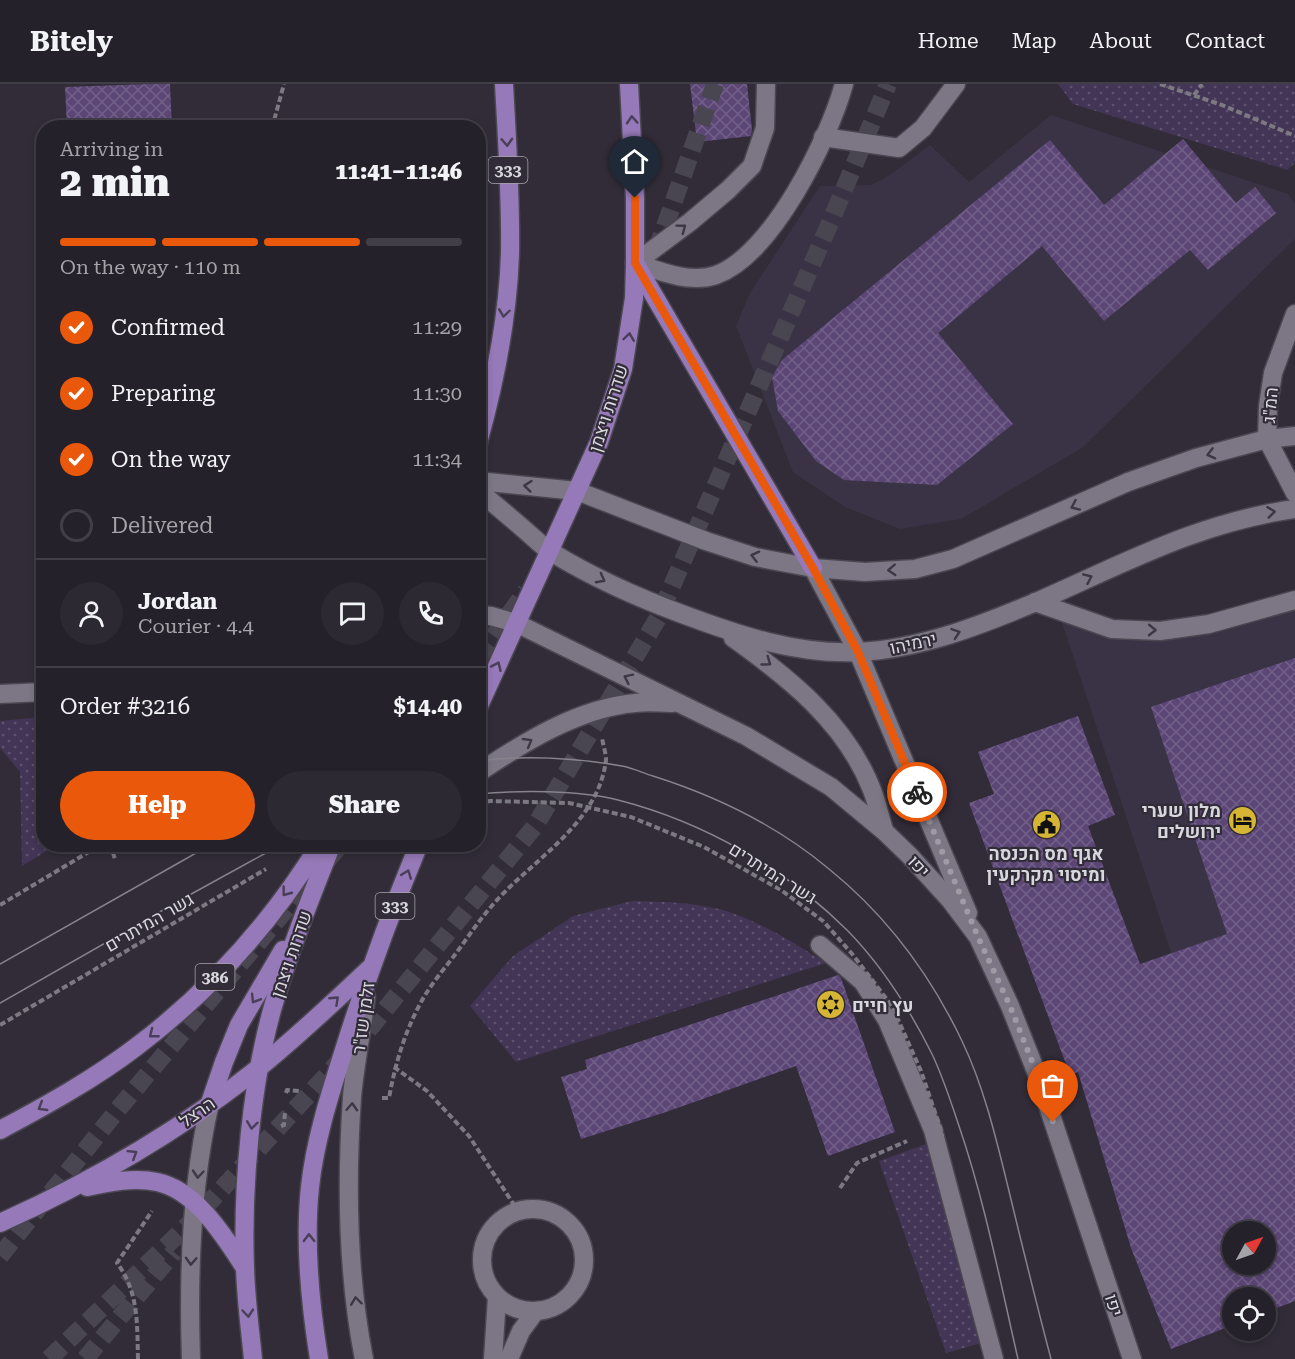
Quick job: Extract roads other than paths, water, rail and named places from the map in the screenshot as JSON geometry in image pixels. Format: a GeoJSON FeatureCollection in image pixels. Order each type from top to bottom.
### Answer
{"type":"FeatureCollection","features":[{"type":"Feature","properties":{"kind":"main road","name":"333"},"geometry":{"type":"LineString","coordinates":[[486,407],[497,358],[510,255],[504,84]]}},
{"type":"Feature","properties":{"kind":"main road","name":"שדרות ויצמן"},"geometry":{"type":"LineString","coordinates":[[486,690],[599,442],[623,369],[634,298],[635,263],[635,198],[629,84]]}},
{"type":"Feature","properties":{"kind":"main road"},"geometry":{"type":"LineString","coordinates":[[635,263],[813,568]]}},
{"type":"Feature","properties":{"kind":"main road","name":"386"},"geometry":{"type":"LineString","coordinates":[[0,1130],[83,1083],[135,1048],[197,996],[255,933],[314,852]]}},
{"type":"Feature","properties":{"kind":"main road","name":"שדרות ויצמן"},"geometry":{"type":"LineString","coordinates":[[260,1066],[274,1004],[305,912],[329,852]]}},
{"type":"Feature","properties":{"kind":"main road","name":"333"},"geometry":{"type":"LineString","coordinates":[[370,968],[416,852]]}},
{"type":"Feature","properties":{"kind":"main road"},"geometry":{"type":"LineString","coordinates":[[210,1103],[239,1025],[305,912]]}},
{"type":"Feature","properties":{"kind":"main road","name":"הרצל"},"geometry":{"type":"LineString","coordinates":[[0,1223],[64,1194],[128,1158],[210,1103],[260,1066],[370,968]]}},
{"type":"Feature","properties":{"kind":"main road","name":"זלמן שז\"ר"},"geometry":{"type":"LineString","coordinates":[[318,1359],[312,1314],[310,1186],[325,1114],[370,968]]}},
{"type":"Feature","properties":{"kind":"main road"},"geometry":{"type":"LineString","coordinates":[[253,1359],[245,1268],[244,1205],[260,1066]]}},
{"type":"Feature","properties":{"kind":"main road"},"geometry":{"type":"LineString","coordinates":[[64,1194],[88,1186],[113,1182],[156,1181],[168,1185],[196,1203],[245,1268]]}},
{"type":"Feature","properties":{"kind":"street"},"geometry":{"type":"LineString","coordinates":[[635,263],[697,215],[752,166],[765,128],[766,84]]}},
{"type":"Feature","properties":{"kind":"street"},"geometry":{"type":"LineString","coordinates":[[635,263],[665,273],[689,277],[715,275],[741,261],[777,222],[810,169],[844,84]]}},
{"type":"Feature","properties":{"kind":"street"},"geometry":{"type":"LineString","coordinates":[[823,137],[899,147],[923,128],[956,84]]}},
{"type":"Feature","properties":{"kind":"street","name":"המ\"ג"},"geometry":{"type":"LineString","coordinates":[[1295,314],[1273,373],[1268,406],[1267,439],[1295,493]]}},
{"type":"Feature","properties":{"kind":"street"},"geometry":{"type":"LineString","coordinates":[[486,482],[577,491],[706,541],[755,556],[813,568],[866,572],[915,569],[953,559],[1128,482],[1196,458],[1267,439],[1295,436]]}},
{"type":"Feature","properties":{"kind":"street","name":"ירמיהו"},"geometry":{"type":"LineString","coordinates":[[486,497],[549,551],[629,594],[752,639],[824,651],[858,652],[929,642],[1035,602],[1160,546],[1213,526],[1260,514],[1295,509]]}},
{"type":"Feature","properties":{"kind":"street"},"geometry":{"type":"LineString","coordinates":[[813,568],[858,652],[978,937]]}},
{"type":"Feature","properties":{"kind":"street"},"geometry":{"type":"LineString","coordinates":[[1035,602],[1113,629],[1160,631],[1209,624],[1295,600]]}},
{"type":"Feature","properties":{"kind":"street","name":"יפו"},"geometry":{"type":"LineString","coordinates":[[486,616],[516,623],[746,736],[802,768],[831,787],[884,831],[951,901],[978,937],[1010,1006],[1039,1079],[1132,1359]]}},
{"type":"Feature","properties":{"kind":"street"},"geometry":{"type":"LineString","coordinates":[[719,628],[774,667],[830,720],[855,755],[872,790],[884,831]]}},
{"type":"Feature","properties":{"kind":"street"},"geometry":{"type":"LineString","coordinates":[[0,694],[36,692]]}},
{"type":"Feature","properties":{"kind":"street","name":"יפו"},"geometry":{"type":"LineString","coordinates":[[486,768],[536,738],[598,710],[635,703],[680,703]]}},
{"type":"Feature","properties":{"kind":"street"},"geometry":{"type":"LineString","coordinates":[[820,945],[863,982],[887,1020],[933,1130],[994,1359]]}},
{"type":"Feature","properties":{"kind":"street","name":"זלמן שז\"ר"},"geometry":{"type":"LineString","coordinates":[[364,1359],[350,1257],[348,1188],[352,1095],[370,968]]}},
{"type":"Feature","properties":{"kind":"street"},"geometry":{"type":"LineString","coordinates":[[191,1359],[190,1258],[200,1153],[210,1103]]}},
{"type":"Feature","properties":{"kind":"street"},"geometry":{"type":"LineString","coordinates":[[534,1209],[549,1211],[564,1219],[575,1230],[583,1245],[585,1261],[582,1277],[575,1291],[564,1302],[550,1310],[535,1312],[521,1311],[508,1306],[497,1297],[483,1273],[481,1260],[484,1244],[492,1230],[503,1218],[518,1211],[534,1209]]}},
{"type":"Feature","properties":{"kind":"street"},"geometry":{"type":"LineString","coordinates":[[493,1359],[497,1297]]}},
{"type":"Feature","properties":{"kind":"street"},"geometry":{"type":"LineString","coordinates":[[509,1359],[521,1331],[535,1312]]}},
{"type":"Feature","properties":{"kind":"tunnel"},"geometry":{"type":"LineString","coordinates":[[656,252],[715,84]]}},
{"type":"Feature","properties":{"kind":"tunnel"},"geometry":{"type":"LineString","coordinates":[[49,1359],[195,1218],[370,1028],[535,826],[658,618],[888,84]]}},
{"type":"Feature","properties":{"kind":"tunnel"},"geometry":{"type":"LineString","coordinates":[[486,647],[526,591]]}},
{"type":"Feature","properties":{"kind":"tunnel"},"geometry":{"type":"LineString","coordinates":[[0,1256],[120,1107],[334,852]]}},
{"type":"Feature","properties":{"kind":"tunnel"},"geometry":{"type":"LineString","coordinates":[[85,1359],[174,1252]]}},
{"type":"Feature","properties":{"kind":"tram line"},"geometry":{"type":"LineString","coordinates":[[486,760],[550,758],[587,761],[626,767],[700,793],[768,826],[810,854],[850,887],[888,926],[936,993],[970,1058],[994,1131],[1051,1359]]}},
{"type":"Feature","properties":{"kind":"tram line"},"geometry":{"type":"LineString","coordinates":[[486,794],[585,794],[618,800],[682,821],[742,850],[771,868],[824,908],[848,931],[872,959],[905,1005],[940,1072],[977,1184],[1018,1359]]}},
{"type":"Feature","properties":{"kind":"tram line"},"geometry":{"type":"LineString","coordinates":[[0,964],[198,852]]}},
{"type":"Feature","properties":{"kind":"tram line"},"geometry":{"type":"LineString","coordinates":[[0,1003],[269,852]]}},
{"type":"Feature","properties":{"kind":"place","name":"מלון שערי ירושלים"},"geometry":{"type":"Point","coordinates":[1242,820]}},
{"type":"Feature","properties":{"kind":"place","name":"אגף מס הכנסה ומיסוי מקרקעין"},"geometry":{"type":"Point","coordinates":[1046,824]}},
{"type":"Feature","properties":{"kind":"place","name":"עץ חיים"},"geometry":{"type":"Point","coordinates":[831,1005]}}]}
